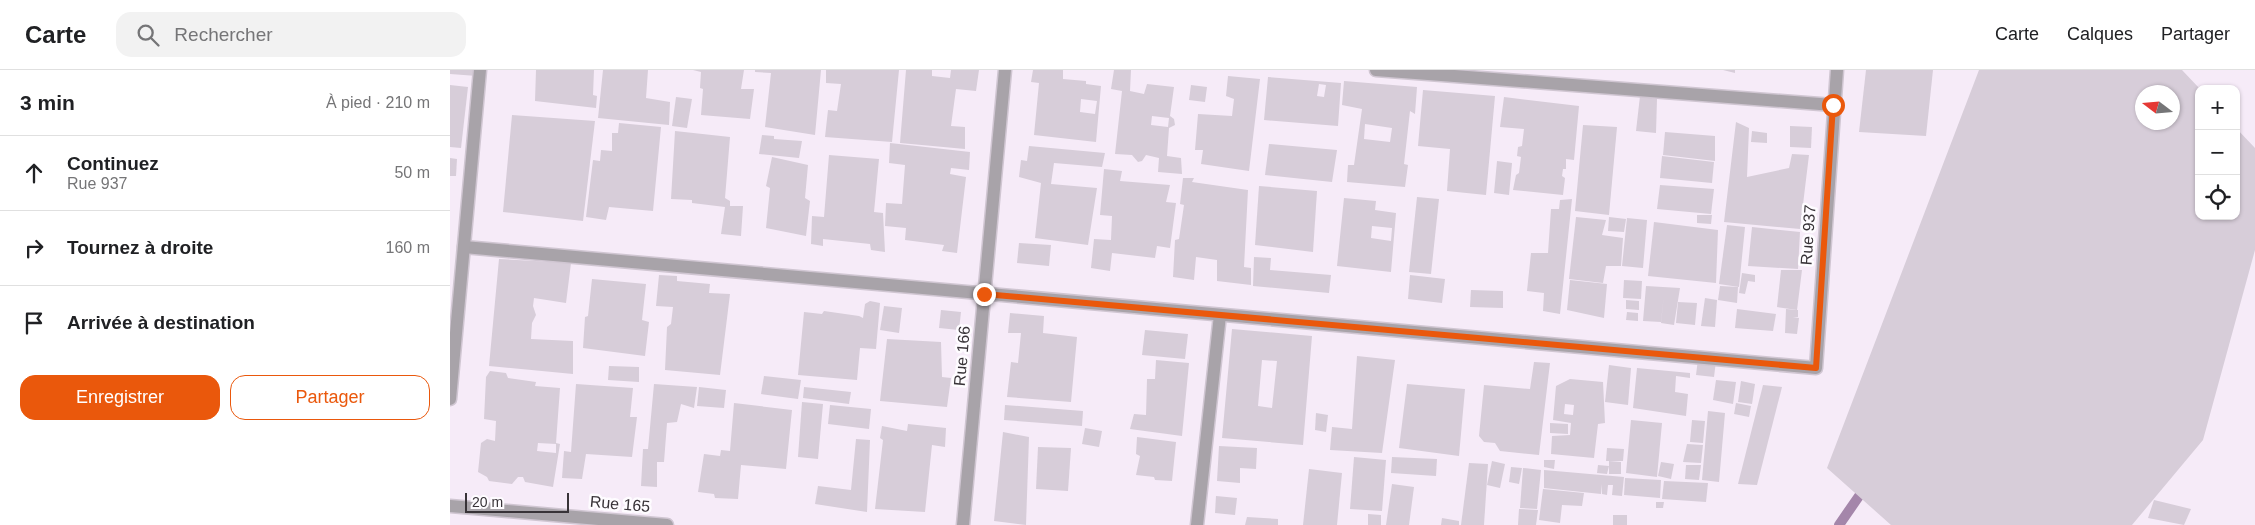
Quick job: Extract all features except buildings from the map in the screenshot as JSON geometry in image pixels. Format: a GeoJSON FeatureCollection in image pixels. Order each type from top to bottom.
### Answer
{"type":"FeatureCollection","features":[{"type":"Feature","properties":{"kind":"street"},"geometry":{"type":"LineString","coordinates":[[450,399],[480,70]]}},
{"type":"Feature","properties":{"kind":"street","name":"Rue 166"},"geometry":{"type":"LineString","coordinates":[[963,525],[1005,70]]}},
{"type":"Feature","properties":{"kind":"street"},"geometry":{"type":"LineString","coordinates":[[1376,70],[1833,105]]}},
{"type":"Feature","properties":{"kind":"street","name":"Rue 937"},"geometry":{"type":"LineString","coordinates":[[1220,315],[1816,368],[1833,105],[1837,70]]}},
{"type":"Feature","properties":{"kind":"street"},"geometry":{"type":"LineString","coordinates":[[464,247],[1220,315],[1197,525]]}},
{"type":"Feature","properties":{"kind":"street","name":"Rue 165"},"geometry":{"type":"LineString","coordinates":[[450,506],[667,525]]}},
{"type":"Feature","properties":{"kind":"waterway"},"geometry":{"type":"LineString","coordinates":[[1839,525],[1866,486]]}},
{"type":"Feature","properties":{"kind":"route"},"geometry":{"type":"LineString","coordinates":[[984,294],[1816,368],[1833,105]]}}]}
